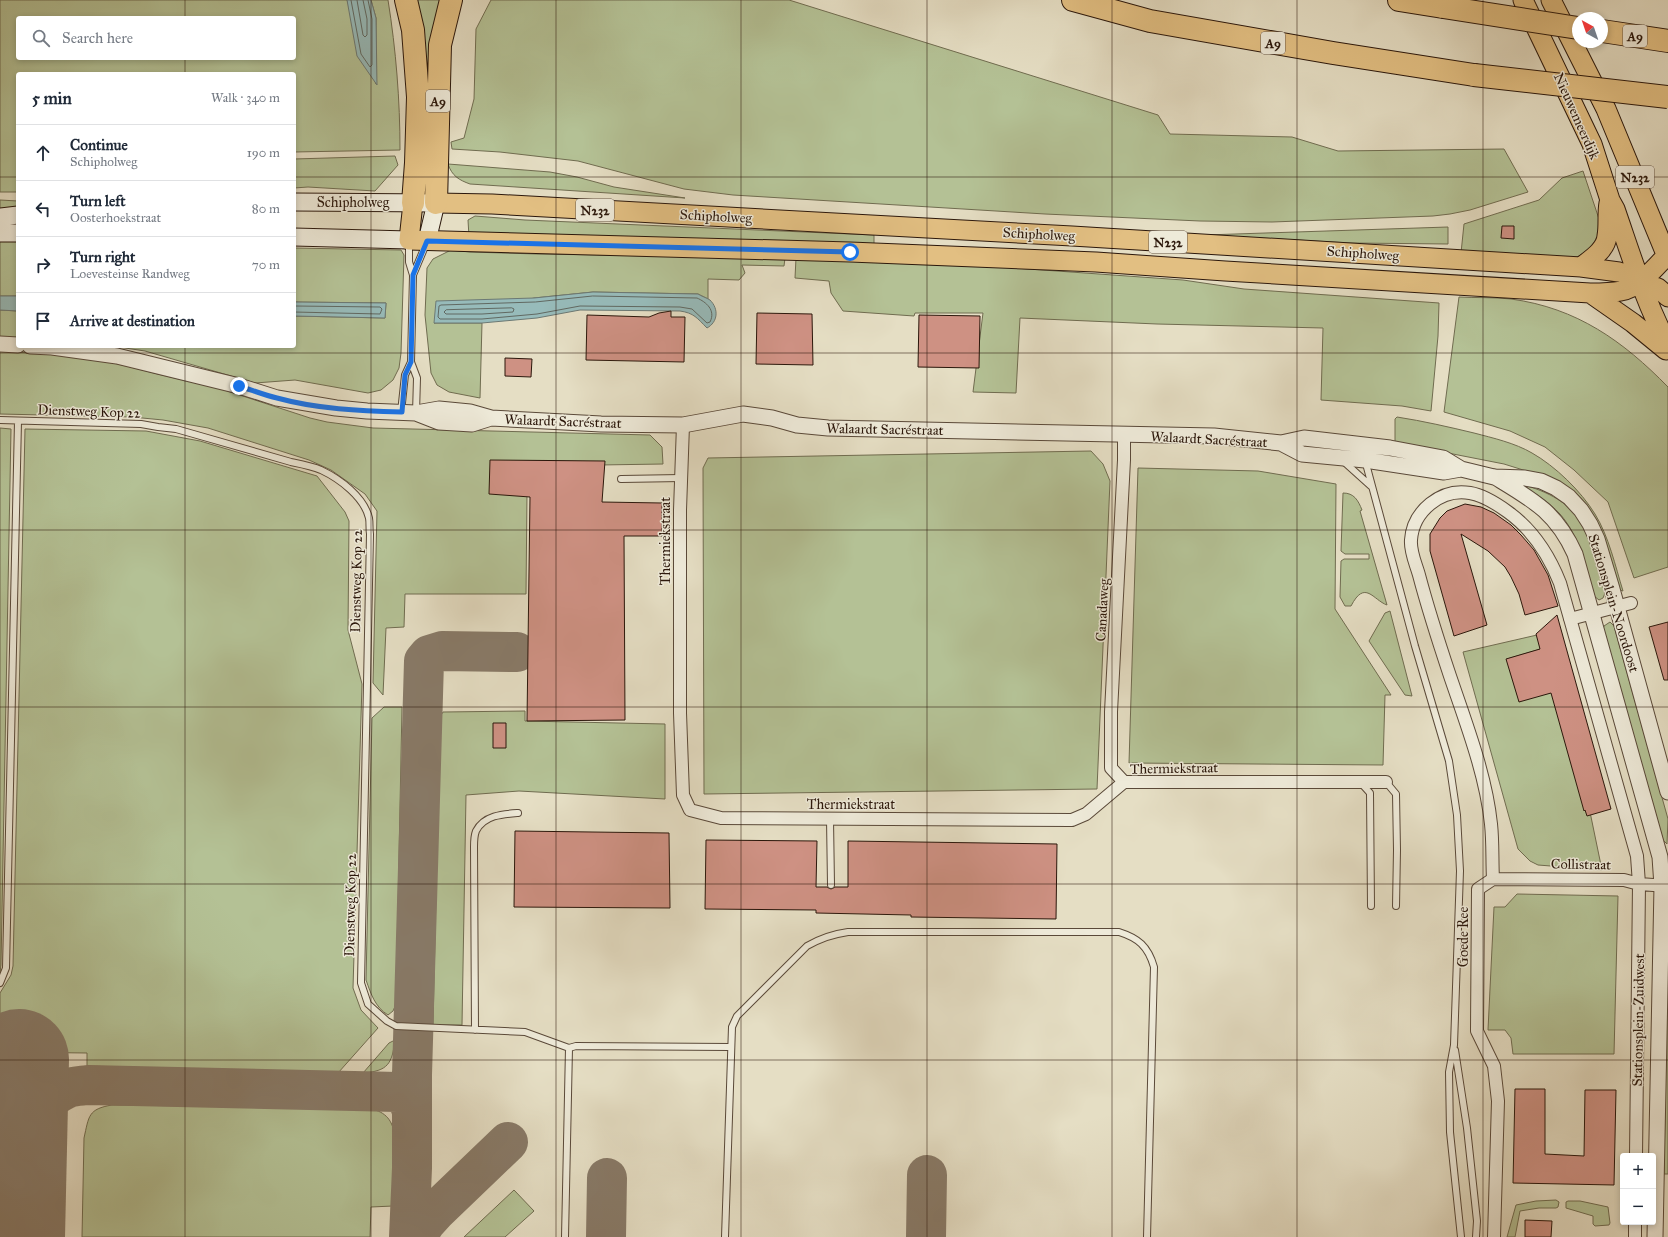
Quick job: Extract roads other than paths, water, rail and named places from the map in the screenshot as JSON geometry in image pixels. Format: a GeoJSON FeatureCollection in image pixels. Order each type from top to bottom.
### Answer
{"type":"FeatureCollection","features":[{"type":"Feature","properties":{"kind":"highway","name":"A9"},"geometry":{"type":"LineString","coordinates":[[406,0],[413,30],[418,97],[413,202]]}},
{"type":"Feature","properties":{"kind":"highway","name":"A9"},"geometry":{"type":"LineString","coordinates":[[436,203],[440,45],[451,0]]}},
{"type":"Feature","properties":{"kind":"highway","name":"A9"},"geometry":{"type":"LineString","coordinates":[[1073,0],[1150,20],[1333,53],[1474,75],[1668,97]]}},
{"type":"Feature","properties":{"kind":"highway"},"geometry":{"type":"LineString","coordinates":[[1399,0],[1572,27]]}},
{"type":"Feature","properties":{"kind":"highway","name":"A9"},"geometry":{"type":"LineString","coordinates":[[1608,32],[1668,42]]}},
{"type":"Feature","properties":{"kind":"main road","name":"Nieuwemeerdijk"},"geometry":{"type":"LineString","coordinates":[[1523,0],[1592,144],[1610,200],[1615,209],[1640,281]]}},
{"type":"Feature","properties":{"kind":"main road","name":"Nieuwemeerdijk"},"geometry":{"type":"LineString","coordinates":[[1551,0],[1606,109],[1667,257]]}},
{"type":"Feature","properties":{"kind":"main road","name":"N232"},"geometry":{"type":"LineString","coordinates":[[1581,267],[1595,256],[1603,247],[1608,237],[1607,212],[1610,200]]}},
{"type":"Feature","properties":{"kind":"main road","name":"Schipholweg"},"geometry":{"type":"LineString","coordinates":[[296,202],[413,202],[508,205],[1072,236],[1581,267],[1619,272],[1640,281]]}},
{"type":"Feature","properties":{"kind":"main road"},"geometry":{"type":"LineString","coordinates":[[413,202],[418,241]]}},
{"type":"Feature","properties":{"kind":"main road"},"geometry":{"type":"LineString","coordinates":[[418,241],[436,203]]}},
{"type":"Feature","properties":{"kind":"main road"},"geometry":{"type":"LineString","coordinates":[[0,216],[16,215]]}},
{"type":"Feature","properties":{"kind":"main road"},"geometry":{"type":"LineString","coordinates":[[0,233],[16,233]]}},
{"type":"Feature","properties":{"kind":"main road","name":"Schipholweg"},"geometry":{"type":"LineString","coordinates":[[296,237],[850,252],[1096,262],[1590,294]]}},
{"type":"Feature","properties":{"kind":"main road","name":"N232"},"geometry":{"type":"LineString","coordinates":[[1590,294],[1622,291],[1632,287],[1653,271],[1667,257]]}},
{"type":"Feature","properties":{"kind":"main road","name":"N232"},"geometry":{"type":"LineString","coordinates":[[1640,281],[1658,288],[1668,296]]}},
{"type":"Feature","properties":{"kind":"main road","name":"N232"},"geometry":{"type":"LineString","coordinates":[[1640,281],[1655,322],[1668,345]]}},
{"type":"Feature","properties":{"kind":"main road"},"geometry":{"type":"LineString","coordinates":[[1590,294],[1633,323],[1668,352]]}},
{"type":"Feature","properties":{"kind":"street"},"geometry":{"type":"LineString","coordinates":[[0,344],[16,345]]}},
{"type":"Feature","properties":{"kind":"street","name":"Walaardt Sacréstraat"},"geometry":{"type":"LineString","coordinates":[[59,348],[117,356],[239,386],[277,398],[303,403],[368,411],[409,412],[439,409],[470,412],[490,418],[601,424],[683,425],[743,414],[772,418],[797,426],[828,428],[1214,436],[1281,443],[1304,438],[1361,452]]}},
{"type":"Feature","properties":{"kind":"street","name":"Thermiekstraat"},"geometry":{"type":"LineString","coordinates":[[683,425],[681,478],[680,713],[683,795],[690,810],[720,818],[1072,820],[1086,814],[1124,782],[1386,782]]}},
{"type":"Feature","properties":{"kind":"street","name":"Canadaweg"},"geometry":{"type":"LineString","coordinates":[[1124,434],[1111,768],[1124,782]]}},
{"type":"Feature","properties":{"kind":"street","name":"Walaardt Sacréstraat"},"geometry":{"type":"LineString","coordinates":[[1281,443],[1302,454],[1339,457],[1361,452]]}},
{"type":"Feature","properties":{"kind":"street","name":"Stationsplein-Noordoost"},"geometry":{"type":"LineString","coordinates":[[1361,452],[1444,472],[1461,469],[1494,477],[1525,478],[1541,482],[1556,488],[1581,510],[1590,524],[1624,605],[1668,792]]}},
{"type":"Feature","properties":{"kind":"street","name":"Stationsplein-Noordoost"},"geometry":{"type":"LineString","coordinates":[[1494,477],[1540,505],[1553,517],[1562,528],[1575,554],[1593,613],[1660,857],[1665,886]]}},
{"type":"Feature","properties":{"kind":"street"},"geometry":{"type":"LineString","coordinates":[[1493,878],[1491,824],[1480,766],[1425,597],[1411,541],[1412,532],[1420,514],[1435,500],[1460,492],[1480,496],[1507,512],[1530,531],[1540,542],[1555,568],[1637,856],[1639,884]]}},
{"type":"Feature","properties":{"kind":"street"},"geometry":{"type":"LineString","coordinates":[[1593,613],[1624,605]]}},
{"type":"Feature","properties":{"kind":"street","name":"Stationsplein-Noordoost"},"geometry":{"type":"LineString","coordinates":[[1570,619],[1593,613]]}},
{"type":"Feature","properties":{"kind":"street","name":"Collistraat"},"geometry":{"type":"LineString","coordinates":[[1493,878],[1624,880],[1639,884],[1665,886]]}},
{"type":"Feature","properties":{"kind":"street","name":"Goede Ree"},"geometry":{"type":"LineString","coordinates":[[1493,878],[1478,890],[1477,1031],[1494,1066],[1498,1101],[1494,1237]]}},
{"type":"Feature","properties":{"kind":"street","name":"Stationsplein-Zuidwest"},"geometry":{"type":"LineString","coordinates":[[1636,1153],[1639,884]]}},
{"type":"Feature","properties":{"kind":"street","name":"Stationsplein-Zuidwest"},"geometry":{"type":"LineString","coordinates":[[1655,1237],[1665,886]]}},
{"type":"Feature","properties":{"kind":"street"},"geometry":{"type":"LineString","coordinates":[[1635,1225],[1635,1237]]}},
{"type":"Feature","properties":{"kind":"street"},"geometry":{"type":"LineString","coordinates":[[1659,1237],[1668,1233]]}},
{"type":"Feature","properties":{"kind":"lane"},"geometry":{"type":"LineString","coordinates":[[413,275],[409,262],[418,241]]}},
{"type":"Feature","properties":{"kind":"lane"},"geometry":{"type":"LineString","coordinates":[[409,412],[417,378],[411,362],[413,275],[418,241]]}},
{"type":"Feature","properties":{"kind":"lane"},"geometry":{"type":"LineString","coordinates":[[409,412],[405,375],[411,362]]}},
{"type":"Feature","properties":{"kind":"lane","name":"Dienstweg Kop 22"},"geometry":{"type":"LineString","coordinates":[[0,420],[141,424],[176,429],[322,471],[349,489],[362,502],[369,518],[370,534],[361,983],[368,1004],[387,1021],[396,1026],[475,1030]]}},
{"type":"Feature","properties":{"kind":"lane"},"geometry":{"type":"LineString","coordinates":[[0,983],[6,968],[18,421]]}},
{"type":"Feature","properties":{"kind":"lane"},"geometry":{"type":"LineString","coordinates":[[1361,452],[1370,474],[1372,487],[1415,646],[1449,761],[1457,816],[1460,871],[1454,1045],[1449,1072],[1450,1132],[1461,1237]]}},
{"type":"Feature","properties":{"kind":"lane"},"geometry":{"type":"LineString","coordinates":[[1339,457],[1372,487]]}},
{"type":"Feature","properties":{"kind":"lane"},"geometry":{"type":"LineString","coordinates":[[621,479],[681,478]]}},
{"type":"Feature","properties":{"kind":"lane"},"geometry":{"type":"LineString","coordinates":[[1360,782],[1370,793],[1371,906]]}},
{"type":"Feature","properties":{"kind":"lane"},"geometry":{"type":"LineString","coordinates":[[1386,782],[1396,794],[1396,906]]}},
{"type":"Feature","properties":{"kind":"lane"},"geometry":{"type":"LineString","coordinates":[[518,813],[503,814],[490,818],[482,823],[476,832],[474,847],[475,1030],[526,1032],[568,1048],[583,1046],[730,1046]]}},
{"type":"Feature","properties":{"kind":"lane"},"geometry":{"type":"LineString","coordinates":[[830,818],[831,884]]}},
{"type":"Feature","properties":{"kind":"lane"},"geometry":{"type":"LineString","coordinates":[[725,1237],[730,1046],[732,1027],[737,1016],[807,946],[820,938],[848,932],[1119,932],[1132,936],[1144,946],[1150,955],[1154,967],[1147,1237]]}},
{"type":"Feature","properties":{"kind":"lane"},"geometry":{"type":"LineString","coordinates":[[1454,1045],[1467,1128],[1477,1221],[1476,1237]]}},
{"type":"Feature","properties":{"kind":"lane"},"geometry":{"type":"LineString","coordinates":[[565,1237],[568,1048]]}},
{"type":"Feature","properties":{"kind":"water"},"geometry":{"type":"Polygon","coordinates":[[[347,0],[371,0],[376,18],[377,85],[357,56],[347,0]]]}},
{"type":"Feature","properties":{"kind":"water"},"geometry":{"type":"Polygon","coordinates":[[[593,292],[698,294],[710,300],[715,307],[716,315],[711,325],[707,328],[692,315],[680,311],[580,310],[537,318],[482,323],[434,323],[436,301],[534,298],[593,292]]]}},
{"type":"Feature","properties":{"kind":"water"},"geometry":{"type":"Polygon","coordinates":[[[0,296],[16,296],[16,311],[0,310],[0,296]]]}},
{"type":"Feature","properties":{"kind":"water"},"geometry":{"type":"Polygon","coordinates":[[[296,302],[386,303],[385,318],[296,316],[296,302]]]}}]}
